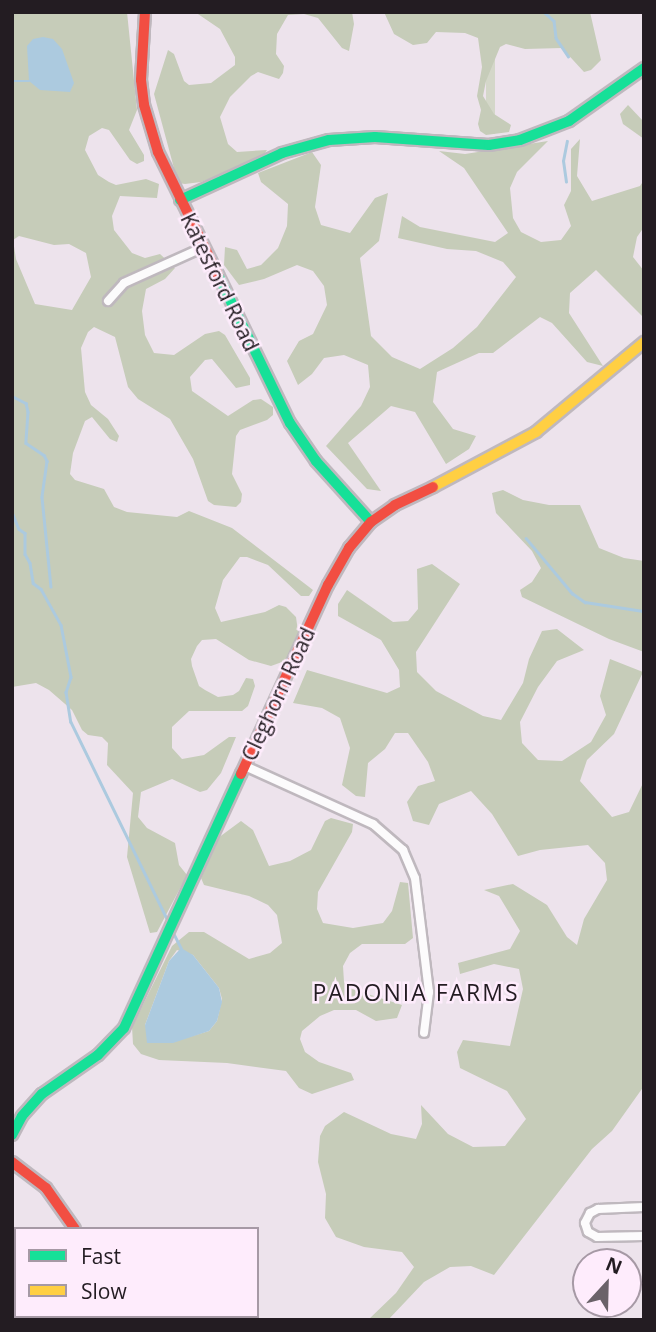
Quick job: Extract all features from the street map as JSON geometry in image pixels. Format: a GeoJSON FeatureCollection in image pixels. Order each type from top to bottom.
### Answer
{"type":"FeatureCollection","features":[{"type":"Feature","properties":{"kind":"street","name":"Katesford Road"},"geometry":{"type":"LineString","coordinates":[[145,12],[141,52],[144,105],[158,152],[301,443],[372,522]]}},
{"type":"Feature","properties":{"kind":"street"},"geometry":{"type":"LineString","coordinates":[[180,200],[282,153],[329,140],[388,137],[475,145],[520,140],[569,121],[644,68]]}},
{"type":"Feature","properties":{"kind":"street"},"geometry":{"type":"LineString","coordinates":[[108,301],[124,284],[204,247]]}},
{"type":"Feature","properties":{"kind":"street","name":"Cleghorn Road"},"geometry":{"type":"LineString","coordinates":[[12,1136],[22,1116],[42,1094],[98,1055],[124,1028],[337,566],[372,522],[415,494],[516,445],[644,342]]}},
{"type":"Feature","properties":{"kind":"street"},"geometry":{"type":"LineString","coordinates":[[245,766],[373,824],[403,850],[415,878],[429,992],[424,1034]]}},
{"type":"Feature","properties":{"kind":"street"},"geometry":{"type":"LineString","coordinates":[[12,1162],[46,1188],[74,1227]]}},
{"type":"Feature","properties":{"kind":"street"},"geometry":{"type":"LineString","coordinates":[[644,1207],[598,1209],[590,1213],[585,1223],[588,1232],[597,1237],[644,1236]]}},
{"type":"Feature","properties":{"kind":"shaded area"},"geometry":{"type":"Polygon","coordinates":[[[486,12],[495,12],[495,134],[486,134],[486,12]]]}},
{"type":"Feature","properties":{"kind":"green space"},"geometry":{"type":"Polygon","coordinates":[[[12,12],[127,12],[137,110],[129,130],[144,155],[144,161],[137,164],[130,160],[109,130],[102,128],[89,136],[85,150],[98,175],[109,182],[116,185],[146,179],[159,184],[157,198],[120,196],[112,216],[114,230],[132,253],[145,258],[160,254],[175,268],[165,279],[146,289],[142,311],[145,335],[154,353],[174,355],[205,334],[219,331],[225,335],[250,378],[250,385],[236,388],[212,359],[205,360],[190,377],[192,391],[228,416],[253,400],[261,399],[273,407],[273,415],[240,430],[236,436],[232,474],[242,494],[241,502],[236,507],[214,505],[208,501],[193,459],[170,419],[138,399],[128,387],[115,337],[94,327],[88,332],[81,348],[85,392],[91,405],[108,419],[119,436],[117,442],[110,439],[92,417],[85,421],[73,453],[70,474],[75,480],[104,489],[114,507],[127,512],[177,517],[189,511],[232,528],[313,590],[309,596],[301,596],[268,565],[247,557],[240,557],[223,580],[215,608],[221,622],[265,612],[279,605],[286,607],[296,617],[300,646],[293,658],[271,666],[249,660],[216,639],[202,640],[197,646],[191,659],[199,686],[218,697],[233,695],[239,691],[246,678],[253,679],[255,686],[248,706],[242,711],[189,711],[172,727],[172,748],[182,759],[204,755],[229,737],[236,737],[221,773],[207,790],[200,792],[172,779],[141,792],[138,817],[147,828],[175,843],[179,865],[187,875],[157,932],[150,933],[127,857],[133,793],[107,765],[108,743],[102,737],[88,735],[82,730],[72,710],[49,690],[36,683],[12,687],[12,12]],[[19,236],[13,240],[16,259],[35,304],[72,310],[91,277],[86,253],[69,244],[54,245],[19,236]]]}},
{"type":"Feature","properties":{"kind":"green space"},"geometry":{"type":"Polygon","coordinates":[[[195,12],[352,12],[354,24],[349,51],[342,48],[318,18],[304,14],[288,15],[277,34],[276,54],[284,66],[279,79],[258,72],[251,76],[230,97],[220,117],[228,144],[237,152],[267,150],[263,156],[243,166],[201,182],[185,184],[178,183],[154,94],[168,50],[174,54],[184,81],[189,85],[211,83],[235,65],[235,57],[220,29],[195,12]]]}},
{"type":"Feature","properties":{"kind":"green space"},"geometry":{"type":"Polygon","coordinates":[[[384,12],[590,12],[601,60],[591,70],[584,72],[562,48],[525,49],[506,44],[500,47],[483,96],[494,114],[511,125],[509,132],[486,135],[480,131],[478,124],[481,110],[477,96],[482,67],[478,38],[465,33],[436,32],[427,43],[413,45],[394,34],[384,12]]]}},
{"type":"Feature","properties":{"kind":"green space"},"geometry":{"type":"Polygon","coordinates":[[[628,105],[644,122],[644,139],[623,124],[620,114],[628,105]]]}},
{"type":"Feature","properties":{"kind":"green space"},"geometry":{"type":"Polygon","coordinates":[[[580,139],[577,176],[592,201],[640,186],[644,180],[644,227],[637,237],[633,257],[644,271],[644,318],[596,270],[570,293],[569,313],[603,366],[587,362],[552,323],[540,317],[493,353],[479,353],[437,372],[433,402],[453,429],[476,436],[469,449],[446,464],[415,412],[391,406],[348,443],[381,491],[367,489],[326,446],[361,406],[370,387],[368,365],[344,355],[324,358],[312,374],[298,385],[287,361],[299,341],[313,334],[327,305],[324,286],[313,271],[297,265],[264,279],[239,285],[224,265],[225,247],[237,250],[247,269],[261,265],[278,248],[287,226],[288,204],[261,182],[258,173],[312,152],[321,165],[315,207],[321,225],[350,233],[375,198],[388,193],[379,241],[360,258],[371,336],[392,357],[420,369],[453,348],[477,327],[516,277],[503,262],[476,251],[447,249],[398,238],[402,216],[420,227],[495,242],[508,233],[464,168],[439,151],[465,154],[548,141],[517,172],[510,188],[513,218],[521,232],[541,242],[561,240],[571,226],[564,205],[571,191],[571,149],[580,139]]]}},
{"type":"Feature","properties":{"kind":"green space"},"geometry":{"type":"Polygon","coordinates":[[[503,490],[523,500],[549,505],[580,505],[599,548],[624,558],[644,561],[644,652],[609,639],[522,597],[520,590],[532,582],[541,568],[532,551],[496,513],[492,493],[503,490]]]}},
{"type":"Feature","properties":{"kind":"green space"},"geometry":{"type":"Polygon","coordinates":[[[432,564],[460,584],[416,652],[417,672],[436,691],[483,716],[501,720],[523,683],[529,659],[542,631],[557,629],[584,650],[557,661],[538,687],[520,722],[522,743],[538,760],[562,761],[591,742],[606,715],[600,696],[610,659],[643,672],[614,734],[587,760],[580,781],[612,817],[629,812],[644,781],[644,1086],[612,1131],[592,1149],[494,1275],[471,1266],[450,1267],[424,1282],[388,1320],[368,1320],[396,1293],[414,1267],[402,1252],[364,1247],[336,1237],[325,1218],[326,1194],[318,1162],[320,1136],[325,1126],[344,1112],[391,1134],[416,1139],[422,1124],[421,1105],[448,1134],[473,1147],[505,1146],[526,1119],[507,1091],[460,1068],[457,1052],[463,1040],[510,1046],[523,989],[519,969],[494,964],[460,974],[458,963],[510,949],[520,931],[499,896],[484,890],[513,884],[547,905],[567,937],[577,945],[584,919],[607,880],[605,863],[588,845],[540,850],[518,856],[492,814],[471,791],[439,804],[429,825],[413,821],[407,802],[418,786],[435,781],[428,762],[408,733],[395,733],[385,749],[368,763],[365,797],[356,796],[342,785],[350,748],[340,718],[322,708],[293,703],[307,670],[387,693],[400,687],[399,670],[381,640],[338,616],[338,604],[347,590],[393,622],[408,621],[418,609],[417,569],[432,564]]]}},
{"type":"Feature","properties":{"kind":"green space"},"geometry":{"type":"Polygon","coordinates":[[[331,818],[353,824],[352,832],[318,892],[317,909],[323,923],[353,928],[383,923],[392,911],[400,882],[408,883],[413,938],[405,944],[362,944],[350,953],[343,966],[344,982],[349,988],[402,1005],[397,1018],[376,1021],[356,1010],[334,1010],[320,1016],[302,1031],[300,1039],[305,1052],[319,1062],[351,1073],[354,1080],[312,1094],[299,1088],[286,1071],[227,1063],[159,1060],[141,1054],[133,1044],[132,1027],[172,946],[189,932],[204,932],[249,959],[270,953],[282,943],[277,915],[268,905],[249,896],[204,885],[201,878],[218,838],[241,821],[253,830],[269,866],[290,861],[311,850],[325,821],[331,818]],[[177,950],[169,961],[145,1025],[179,1040],[209,1031],[217,1021],[222,999],[219,988],[193,955],[177,950]]]}},
{"type":"Feature","properties":{"kind":"water"},"geometry":{"type":"Polygon","coordinates":[[[33,39],[53,39],[62,49],[74,83],[70,92],[40,90],[29,81],[27,46],[33,39]]]}},
{"type":"Feature","properties":{"kind":"water"},"geometry":{"type":"Polygon","coordinates":[[[181,948],[193,955],[219,988],[222,1002],[217,1021],[209,1031],[173,1043],[147,1043],[145,1025],[169,961],[181,948]]]}},
{"type":"Feature","properties":{"kind":"waterway"},"geometry":{"type":"LineString","coordinates":[[544,12],[554,21],[556,38],[568,56]]}},
{"type":"Feature","properties":{"kind":"waterway"},"geometry":{"type":"LineString","coordinates":[[12,81],[29,81]]}},
{"type":"Feature","properties":{"kind":"waterway"},"geometry":{"type":"LineString","coordinates":[[566,182],[563,161],[567,141]]}},
{"type":"Feature","properties":{"kind":"waterway"},"geometry":{"type":"LineString","coordinates":[[12,396],[26,403],[26,443],[44,455],[47,461],[42,497],[51,587]]}},
{"type":"Feature","properties":{"kind":"waterway"},"geometry":{"type":"LineString","coordinates":[[12,512],[19,529],[25,533],[25,554],[30,563],[33,583],[41,589],[61,625],[71,677],[66,692],[71,722],[169,923]]}},
{"type":"Feature","properties":{"kind":"waterway"},"geometry":{"type":"LineString","coordinates":[[526,538],[572,593],[585,602],[644,611]]}},
{"type":"Feature","properties":{"kind":"waterway"},"geometry":{"type":"LineString","coordinates":[[173,932],[181,948]]}},
{"type":"Feature","properties":{"kind":"traffic: fast"},"geometry":{"type":"LineString","coordinates":[[180,200],[282,153],[329,140],[375,137],[489,145],[520,140],[569,121],[644,68]]}},
{"type":"Feature","properties":{"kind":"traffic: fast"},"geometry":{"type":"LineString","coordinates":[[218,275],[290,423],[316,461],[371,522]]}},
{"type":"Feature","properties":{"kind":"traffic: fast"},"geometry":{"type":"LineString","coordinates":[[12,1135],[22,1116],[42,1094],[98,1055],[124,1028],[241,774]]}},
{"type":"Feature","properties":{"kind":"traffic: slow"},"geometry":{"type":"LineString","coordinates":[[433,487],[536,432],[644,342]]}},
{"type":"Feature","properties":{"kind":"traffic: jam"},"geometry":{"type":"LineString","coordinates":[[145,12],[141,80],[144,105],[158,152],[218,275]]}},
{"type":"Feature","properties":{"kind":"traffic: jam"},"geometry":{"type":"LineString","coordinates":[[241,774],[328,585],[349,548],[371,522],[395,505],[433,487]]}},
{"type":"Feature","properties":{"kind":"traffic: jam"},"geometry":{"type":"LineString","coordinates":[[12,1162],[46,1188],[74,1227]]}},
{"type":"Feature","properties":{"kind":"district","name":"PADONIA FARMS"},"geometry":{"type":"Point","coordinates":[416,992]}}]}
